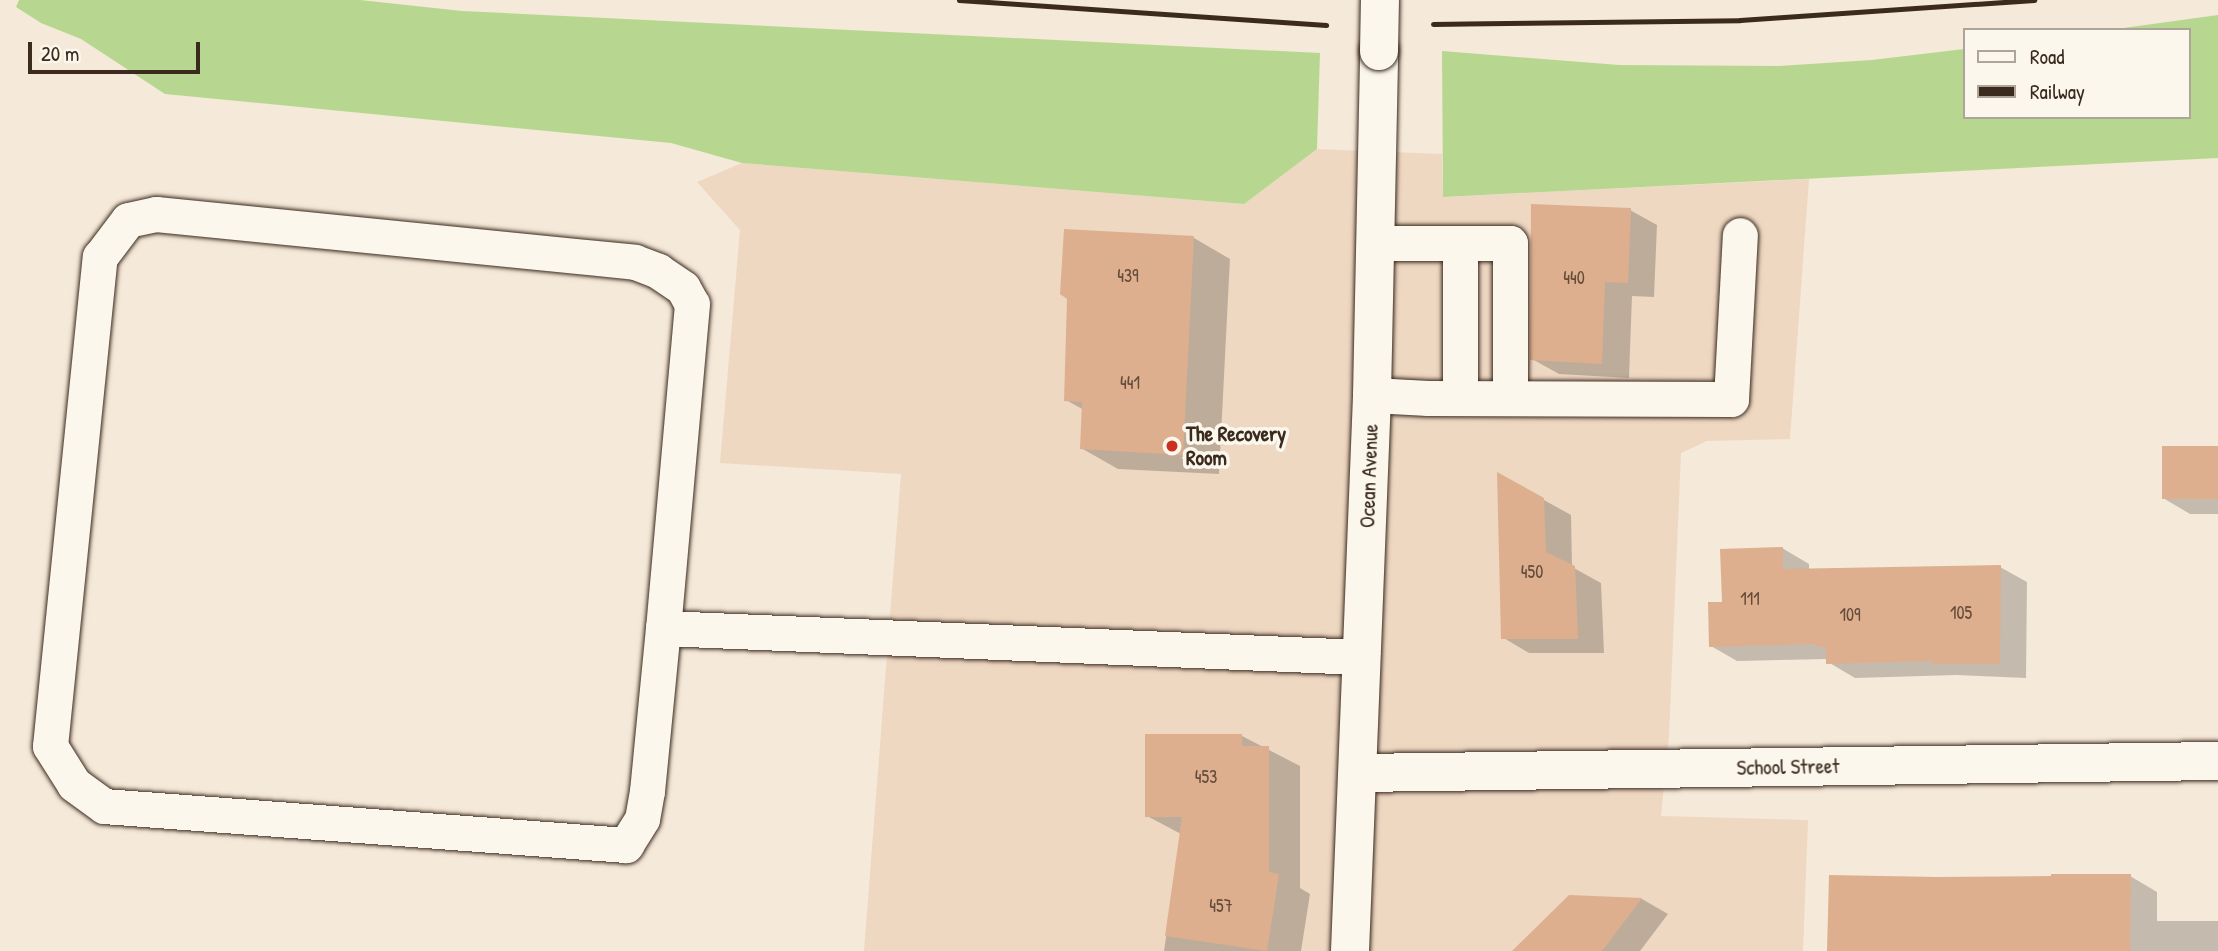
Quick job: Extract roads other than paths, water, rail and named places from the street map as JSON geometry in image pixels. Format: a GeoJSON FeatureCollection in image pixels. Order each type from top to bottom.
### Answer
{"type":"FeatureCollection","features":[{"type":"Feature","properties":{"kind":"main road","name":"Ocean Avenue"},"geometry":{"type":"LineString","coordinates":[[1350,951],[1376,243],[1380,0]]}},
{"type":"Feature","properties":{"kind":"main road","name":"School Street"},"geometry":{"type":"LineString","coordinates":[[1358,773],[2218,761]]}},
{"type":"Feature","properties":{"kind":"lane"},"geometry":{"type":"LineString","coordinates":[[156,214],[621,261],[658,271],[683,288],[692,304],[663,628],[647,792],[642,819],[626,845],[104,806],[74,784],[50,746],[100,257],[128,220],[156,214]]}},
{"type":"Feature","properties":{"kind":"lane"},"geometry":{"type":"LineString","coordinates":[[1371,395],[1731,399],[1740,235]]}},
{"type":"Feature","properties":{"kind":"lane"},"geometry":{"type":"LineString","coordinates":[[1376,243],[1510,243],[1510,398]]}},
{"type":"Feature","properties":{"kind":"lane"},"geometry":{"type":"LineString","coordinates":[[1460,243],[1460,398]]}},
{"type":"Feature","properties":{"kind":"lane"},"geometry":{"type":"LineString","coordinates":[[663,628],[1362,657]]}},
{"type":"Feature","properties":{"kind":"railway"},"geometry":{"type":"LineString","coordinates":[[959,0],[1326,25]]}},
{"type":"Feature","properties":{"kind":"railway"},"geometry":{"type":"LineString","coordinates":[[1433,24],[1740,20],[2034,0]]}},
{"type":"Feature","properties":{"kind":"place","name":"The Recovery Room"},"geometry":{"type":"Point","coordinates":[1172,446]}}]}
